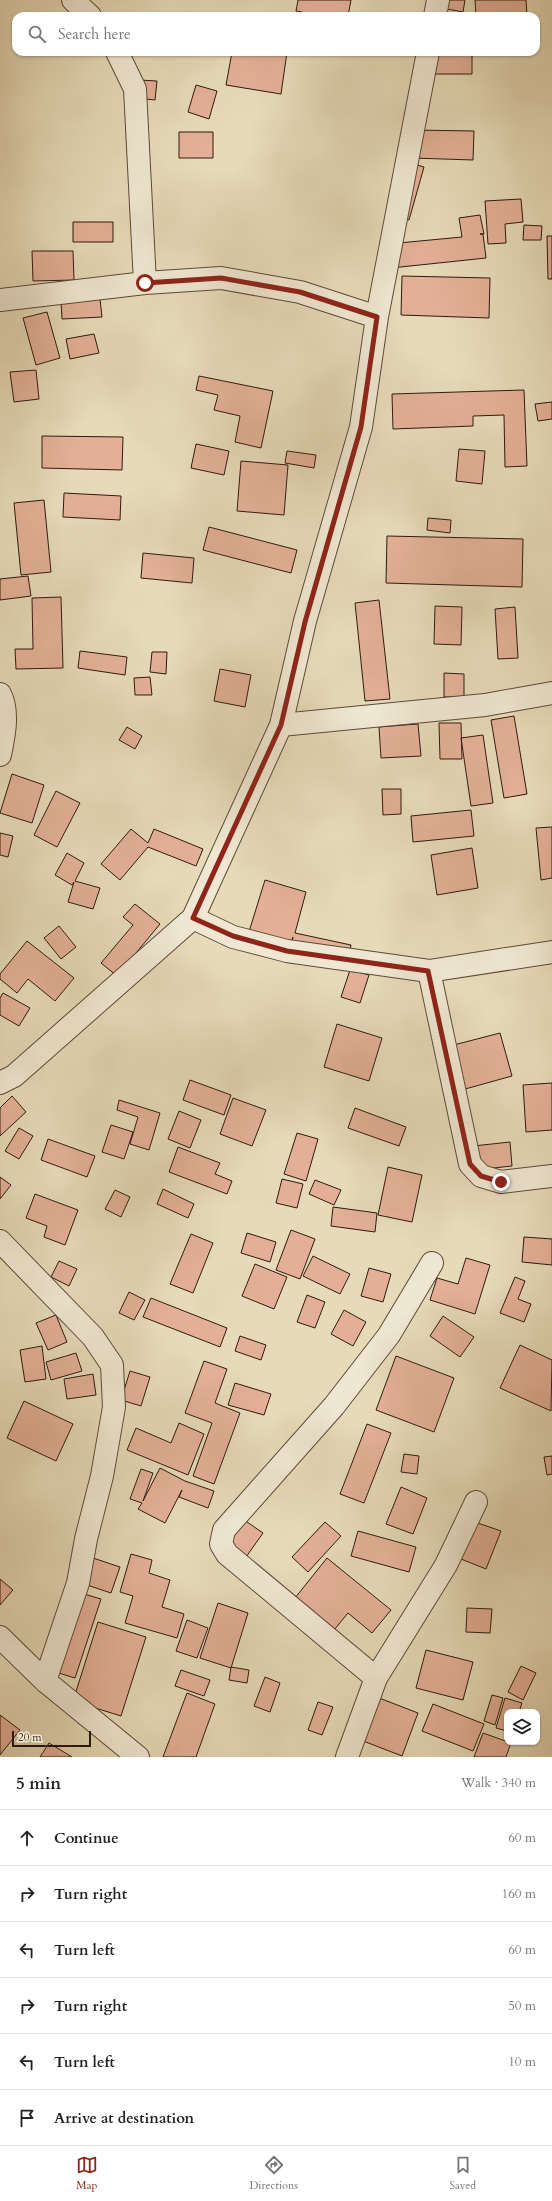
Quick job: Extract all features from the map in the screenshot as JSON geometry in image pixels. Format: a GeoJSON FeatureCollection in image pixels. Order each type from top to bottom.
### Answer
{"type":"FeatureCollection","features":[{"type":"Feature","properties":{"kind":"street"},"geometry":{"type":"LineString","coordinates":[[73,0],[86,12]]}},
{"type":"Feature","properties":{"kind":"street"},"geometry":{"type":"LineString","coordinates":[[436,12],[438,0]]}},
{"type":"Feature","properties":{"kind":"street"},"geometry":{"type":"LineString","coordinates":[[120,56],[135,89],[145,283]]}},
{"type":"Feature","properties":{"kind":"street"},"geometry":{"type":"LineString","coordinates":[[0,1083],[14,1076],[193,918],[281,725],[305,622],[361,427],[377,317],[427,56]]}},
{"type":"Feature","properties":{"kind":"street"},"geometry":{"type":"LineString","coordinates":[[0,300],[145,283],[221,278],[300,292],[377,317]]}},
{"type":"Feature","properties":{"kind":"street"},"geometry":{"type":"LineString","coordinates":[[281,725],[485,704],[552,693]]}},
{"type":"Feature","properties":{"kind":"street"},"geometry":{"type":"LineString","coordinates":[[0,694],[4,703],[3,738],[0,755]]}},
{"type":"Feature","properties":{"kind":"street"},"geometry":{"type":"LineString","coordinates":[[193,918],[233,936],[287,951],[428,971],[552,952]]}},
{"type":"Feature","properties":{"kind":"street"},"geometry":{"type":"LineString","coordinates":[[428,971],[470,1164],[481,1176],[501,1182],[552,1176]]}},
{"type":"Feature","properties":{"kind":"street"},"geometry":{"type":"LineString","coordinates":[[0,1241],[93,1337],[112,1366],[114,1407],[102,1476],[86,1539],[78,1583],[45,1681]]}},
{"type":"Feature","properties":{"kind":"street"},"geometry":{"type":"LineString","coordinates":[[376,1678],[227,1554],[221,1544],[224,1530],[334,1406],[389,1335],[432,1263]]}},
{"type":"Feature","properties":{"kind":"street"},"geometry":{"type":"LineString","coordinates":[[347,1757],[376,1678],[446,1565],[476,1502]]}},
{"type":"Feature","properties":{"kind":"street"},"geometry":{"type":"LineString","coordinates":[[0,1637],[45,1681],[138,1757]]}},
{"type":"Feature","properties":{"kind":"building"},"geometry":{"type":"Polygon","coordinates":[[[298,0],[351,0],[349,12],[296,11],[298,0]]]}},
{"type":"Feature","properties":{"kind":"building"},"geometry":{"type":"Polygon","coordinates":[[[431,0],[465,0],[463,12],[430,6],[431,0]]]}},
{"type":"Feature","properties":{"kind":"building"},"geometry":{"type":"Polygon","coordinates":[[[475,0],[526,0],[527,12],[476,12],[475,0]]]}},
{"type":"Feature","properties":{"kind":"building"},"geometry":{"type":"Polygon","coordinates":[[[231,56],[286,56],[281,94],[226,85],[231,56]]]}},
{"type":"Feature","properties":{"kind":"building"},"geometry":{"type":"Polygon","coordinates":[[[431,56],[472,56],[472,74],[431,74],[431,56]]]}},
{"type":"Feature","properties":{"kind":"building"},"geometry":{"type":"Polygon","coordinates":[[[139,80],[157,81],[155,100],[137,98],[139,80]]]}},
{"type":"Feature","properties":{"kind":"building"},"geometry":{"type":"Polygon","coordinates":[[[196,85],[217,91],[209,119],[188,112],[196,85]]]}},
{"type":"Feature","properties":{"kind":"building"},"geometry":{"type":"Polygon","coordinates":[[[413,130],[474,131],[473,160],[413,158],[413,130]]]}},
{"type":"Feature","properties":{"kind":"building"},"geometry":{"type":"Polygon","coordinates":[[[179,132],[213,132],[213,158],[179,158],[179,132]]]}},
{"type":"Feature","properties":{"kind":"building"},"geometry":{"type":"Polygon","coordinates":[[[407,162],[424,167],[409,220],[392,215],[407,162]]]}},
{"type":"Feature","properties":{"kind":"building"},"geometry":{"type":"Polygon","coordinates":[[[521,199],[523,222],[505,224],[506,243],[488,244],[485,201],[521,199]]]}},
{"type":"Feature","properties":{"kind":"building"},"geometry":{"type":"Polygon","coordinates":[[[480,215],[484,234],[486,258],[391,268],[388,244],[462,237],[459,218],[480,215]]]}},
{"type":"Feature","properties":{"kind":"building"},"geometry":{"type":"Polygon","coordinates":[[[73,222],[113,222],[113,242],[73,242],[73,222]]]}},
{"type":"Feature","properties":{"kind":"building"},"geometry":{"type":"Polygon","coordinates":[[[524,225],[542,226],[541,240],[523,240],[524,225]]]}},
{"type":"Feature","properties":{"kind":"building"},"geometry":{"type":"Polygon","coordinates":[[[547,236],[552,236],[552,279],[548,279],[547,236]]]}},
{"type":"Feature","properties":{"kind":"building"},"geometry":{"type":"Polygon","coordinates":[[[32,251],[73,251],[74,280],[33,281],[32,251]]]}},
{"type":"Feature","properties":{"kind":"building"},"geometry":{"type":"Polygon","coordinates":[[[402,276],[490,278],[489,318],[401,315],[402,276]]]}},
{"type":"Feature","properties":{"kind":"building"},"geometry":{"type":"Polygon","coordinates":[[[100,299],[102,317],[62,319],[61,301],[100,299]]]}},
{"type":"Feature","properties":{"kind":"building"},"geometry":{"type":"Polygon","coordinates":[[[47,312],[60,358],[36,365],[23,318],[47,312]]]}},
{"type":"Feature","properties":{"kind":"building"},"geometry":{"type":"Polygon","coordinates":[[[94,334],[99,353],[70,359],[66,339],[94,334]]]}},
{"type":"Feature","properties":{"kind":"building"},"geometry":{"type":"Polygon","coordinates":[[[36,370],[39,399],[14,402],[10,372],[36,370]]]}},
{"type":"Feature","properties":{"kind":"building"},"geometry":{"type":"Polygon","coordinates":[[[199,376],[273,391],[261,448],[235,442],[240,416],[214,410],[218,395],[196,390],[199,376]]]}},
{"type":"Feature","properties":{"kind":"building"},"geometry":{"type":"Polygon","coordinates":[[[524,390],[527,466],[505,467],[504,415],[473,416],[473,426],[393,429],[392,394],[524,390]]]}},
{"type":"Feature","properties":{"kind":"building"},"geometry":{"type":"Polygon","coordinates":[[[552,402],[552,419],[538,421],[535,404],[552,402]]]}},
{"type":"Feature","properties":{"kind":"building"},"geometry":{"type":"Polygon","coordinates":[[[42,436],[123,437],[122,470],[42,468],[42,436]]]}},
{"type":"Feature","properties":{"kind":"building"},"geometry":{"type":"Polygon","coordinates":[[[196,444],[229,451],[224,475],[191,468],[196,444]]]}},
{"type":"Feature","properties":{"kind":"building"},"geometry":{"type":"Polygon","coordinates":[[[459,449],[485,451],[482,484],[456,481],[459,449]]]}},
{"type":"Feature","properties":{"kind":"building"},"geometry":{"type":"Polygon","coordinates":[[[287,451],[316,455],[314,468],[285,463],[287,451]]]}},
{"type":"Feature","properties":{"kind":"building"},"geometry":{"type":"Polygon","coordinates":[[[241,461],[288,465],[284,515],[237,511],[241,461]]]}},
{"type":"Feature","properties":{"kind":"building"},"geometry":{"type":"Polygon","coordinates":[[[64,493],[121,496],[120,520],[63,517],[64,493]]]}},
{"type":"Feature","properties":{"kind":"building"},"geometry":{"type":"Polygon","coordinates":[[[44,500],[51,572],[21,575],[14,503],[44,500]]]}},
{"type":"Feature","properties":{"kind":"building"},"geometry":{"type":"Polygon","coordinates":[[[428,518],[451,520],[450,533],[427,530],[428,518]]]}},
{"type":"Feature","properties":{"kind":"building"},"geometry":{"type":"Polygon","coordinates":[[[209,527],[297,550],[291,573],[203,550],[209,527]]]}},
{"type":"Feature","properties":{"kind":"building"},"geometry":{"type":"Polygon","coordinates":[[[387,536],[523,539],[522,587],[386,583],[387,536]]]}},
{"type":"Feature","properties":{"kind":"building"},"geometry":{"type":"Polygon","coordinates":[[[143,553],[194,558],[192,583],[141,578],[143,553]]]}},
{"type":"Feature","properties":{"kind":"building"},"geometry":{"type":"Polygon","coordinates":[[[28,576],[31,596],[0,600],[0,579],[28,576]]]}},
{"type":"Feature","properties":{"kind":"building"},"geometry":{"type":"Polygon","coordinates":[[[61,597],[63,668],[16,669],[15,649],[33,649],[32,598],[61,597]]]}},
{"type":"Feature","properties":{"kind":"building"},"geometry":{"type":"Polygon","coordinates":[[[379,600],[390,699],[365,701],[355,603],[379,600]]]}},
{"type":"Feature","properties":{"kind":"building"},"geometry":{"type":"Polygon","coordinates":[[[435,606],[462,607],[461,645],[434,644],[435,606]]]}},
{"type":"Feature","properties":{"kind":"building"},"geometry":{"type":"Polygon","coordinates":[[[515,607],[518,658],[498,659],[495,609],[515,607]]]}},
{"type":"Feature","properties":{"kind":"building"},"geometry":{"type":"Polygon","coordinates":[[[80,651],[127,657],[125,675],[78,668],[80,651]]]}},
{"type":"Feature","properties":{"kind":"building"},"geometry":{"type":"Polygon","coordinates":[[[152,652],[167,652],[166,674],[150,672],[152,652]]]}},
{"type":"Feature","properties":{"kind":"building"},"geometry":{"type":"Polygon","coordinates":[[[220,669],[251,675],[245,707],[214,701],[220,669]]]}},
{"type":"Feature","properties":{"kind":"building"},"geometry":{"type":"Polygon","coordinates":[[[444,673],[464,674],[464,697],[444,697],[444,673]]]}},
{"type":"Feature","properties":{"kind":"building"},"geometry":{"type":"Polygon","coordinates":[[[150,677],[152,695],[135,695],[134,678],[150,677]]]}},
{"type":"Feature","properties":{"kind":"building"},"geometry":{"type":"Polygon","coordinates":[[[514,716],[527,794],[504,798],[491,720],[514,716]]]}},
{"type":"Feature","properties":{"kind":"building"},"geometry":{"type":"Polygon","coordinates":[[[439,723],[461,723],[462,759],[440,759],[439,723]]]}},
{"type":"Feature","properties":{"kind":"building"},"geometry":{"type":"Polygon","coordinates":[[[418,724],[421,756],[381,758],[379,727],[418,724]]]}},
{"type":"Feature","properties":{"kind":"building"},"geometry":{"type":"Polygon","coordinates":[[[127,727],[142,736],[135,749],[119,740],[127,727]]]}},
{"type":"Feature","properties":{"kind":"building"},"geometry":{"type":"Polygon","coordinates":[[[483,735],[493,803],[471,806],[461,738],[483,735]]]}},
{"type":"Feature","properties":{"kind":"building"},"geometry":{"type":"Polygon","coordinates":[[[12,774],[44,785],[32,823],[0,813],[12,774]]]}},
{"type":"Feature","properties":{"kind":"building"},"geometry":{"type":"Polygon","coordinates":[[[382,789],[401,789],[401,814],[383,815],[382,789]]]}},
{"type":"Feature","properties":{"kind":"building"},"geometry":{"type":"Polygon","coordinates":[[[56,791],[80,803],[57,847],[34,835],[56,791]]]}},
{"type":"Feature","properties":{"kind":"building"},"geometry":{"type":"Polygon","coordinates":[[[471,810],[474,836],[413,842],[411,816],[471,810]]]}},
{"type":"Feature","properties":{"kind":"building"},"geometry":{"type":"Polygon","coordinates":[[[552,827],[552,878],[541,880],[536,828],[552,827]]]}},
{"type":"Feature","properties":{"kind":"building"},"geometry":{"type":"Polygon","coordinates":[[[131,829],[148,843],[154,829],[203,849],[196,866],[148,847],[120,880],[101,864],[131,829]]]}},
{"type":"Feature","properties":{"kind":"building"},"geometry":{"type":"Polygon","coordinates":[[[0,833],[13,836],[8,857],[0,855],[0,833]]]}},
{"type":"Feature","properties":{"kind":"building"},"geometry":{"type":"Polygon","coordinates":[[[472,848],[478,888],[437,895],[431,855],[472,848]]]}},
{"type":"Feature","properties":{"kind":"building"},"geometry":{"type":"Polygon","coordinates":[[[67,853],[84,863],[75,881],[100,888],[93,909],[68,902],[74,882],[72,885],[55,875],[67,853]]]}},
{"type":"Feature","properties":{"kind":"building"},"geometry":{"type":"Polygon","coordinates":[[[265,880],[306,892],[295,933],[351,945],[348,963],[290,951],[293,937],[290,947],[248,935],[265,880]]]}},
{"type":"Feature","properties":{"kind":"building"},"geometry":{"type":"Polygon","coordinates":[[[135,904],[160,924],[117,976],[101,963],[133,925],[123,917],[135,904]]]}},
{"type":"Feature","properties":{"kind":"building"},"geometry":{"type":"Polygon","coordinates":[[[59,926],[76,947],[61,959],[44,938],[59,926]]]}},
{"type":"Feature","properties":{"kind":"building"},"geometry":{"type":"Polygon","coordinates":[[[27,941],[74,978],[55,1001],[28,979],[17,993],[0,979],[0,974],[27,941]]]}},
{"type":"Feature","properties":{"kind":"building"},"geometry":{"type":"Polygon","coordinates":[[[350,970],[369,975],[360,1003],[341,997],[350,970]]]}},
{"type":"Feature","properties":{"kind":"building"},"geometry":{"type":"Polygon","coordinates":[[[3,993],[30,1008],[19,1026],[0,1015],[0,998],[3,993]]]}},
{"type":"Feature","properties":{"kind":"building"},"geometry":{"type":"Polygon","coordinates":[[[337,1024],[382,1038],[369,1081],[324,1067],[337,1024]]]}},
{"type":"Feature","properties":{"kind":"building"},"geometry":{"type":"Polygon","coordinates":[[[500,1033],[512,1076],[458,1091],[446,1047],[500,1033]]]}},
{"type":"Feature","properties":{"kind":"building"},"geometry":{"type":"Polygon","coordinates":[[[190,1080],[231,1095],[224,1115],[183,1100],[190,1080]]]}},
{"type":"Feature","properties":{"kind":"building"},"geometry":{"type":"Polygon","coordinates":[[[552,1083],[552,1130],[526,1132],[523,1085],[552,1083]]]}},
{"type":"Feature","properties":{"kind":"building"},"geometry":{"type":"Polygon","coordinates":[[[12,1096],[26,1112],[0,1136],[0,1108],[12,1096]]]}},
{"type":"Feature","properties":{"kind":"building"},"geometry":{"type":"Polygon","coordinates":[[[233,1098],[266,1110],[252,1146],[220,1134],[233,1098]]]}},
{"type":"Feature","properties":{"kind":"building"},"geometry":{"type":"Polygon","coordinates":[[[119,1100],[160,1113],[149,1150],[130,1144],[138,1117],[117,1110],[119,1100]]]}},
{"type":"Feature","properties":{"kind":"building"},"geometry":{"type":"Polygon","coordinates":[[[355,1108],[406,1127],[399,1146],[348,1128],[355,1108]]]}},
{"type":"Feature","properties":{"kind":"building"},"geometry":{"type":"Polygon","coordinates":[[[179,1111],[201,1120],[190,1148],[168,1139],[179,1111]]]}},
{"type":"Feature","properties":{"kind":"building"},"geometry":{"type":"Polygon","coordinates":[[[111,1125],[133,1132],[124,1159],[102,1152],[111,1125]]]}},
{"type":"Feature","properties":{"kind":"building"},"geometry":{"type":"Polygon","coordinates":[[[19,1128],[33,1136],[19,1159],[5,1151],[19,1128]]]}},
{"type":"Feature","properties":{"kind":"building"},"geometry":{"type":"Polygon","coordinates":[[[297,1133],[318,1139],[306,1181],[284,1174],[297,1133]]]}},
{"type":"Feature","properties":{"kind":"building"},"geometry":{"type":"Polygon","coordinates":[[[48,1139],[95,1156],[87,1177],[41,1160],[48,1139]]]}},
{"type":"Feature","properties":{"kind":"building"},"geometry":{"type":"Polygon","coordinates":[[[510,1142],[512,1166],[466,1171],[464,1147],[510,1142]]]}},
{"type":"Feature","properties":{"kind":"building"},"geometry":{"type":"Polygon","coordinates":[[[178,1147],[220,1163],[215,1174],[232,1181],[227,1194],[169,1172],[178,1147]]]}},
{"type":"Feature","properties":{"kind":"building"},"geometry":{"type":"Polygon","coordinates":[[[388,1167],[422,1175],[412,1222],[378,1215],[388,1167]]]}},
{"type":"Feature","properties":{"kind":"building"},"geometry":{"type":"Polygon","coordinates":[[[0,1177],[11,1185],[0,1199],[0,1177]]]}},
{"type":"Feature","properties":{"kind":"building"},"geometry":{"type":"Polygon","coordinates":[[[282,1179],[303,1184],[297,1208],[276,1203],[282,1179]]]}},
{"type":"Feature","properties":{"kind":"building"},"geometry":{"type":"Polygon","coordinates":[[[315,1180],[341,1190],[334,1205],[309,1194],[315,1180]]]}},
{"type":"Feature","properties":{"kind":"building"},"geometry":{"type":"Polygon","coordinates":[[[163,1189],[194,1204],[188,1218],[157,1204],[163,1189]]]}},
{"type":"Feature","properties":{"kind":"building"},"geometry":{"type":"Polygon","coordinates":[[[115,1190],[130,1197],[121,1217],[105,1209],[115,1190]]]}},
{"type":"Feature","properties":{"kind":"building"},"geometry":{"type":"Polygon","coordinates":[[[35,1194],[78,1210],[65,1245],[44,1237],[47,1226],[26,1218],[35,1194]]]}},
{"type":"Feature","properties":{"kind":"building"},"geometry":{"type":"Polygon","coordinates":[[[333,1207],[377,1213],[375,1232],[331,1226],[333,1207]]]}},
{"type":"Feature","properties":{"kind":"building"},"geometry":{"type":"Polygon","coordinates":[[[291,1230],[315,1239],[300,1279],[276,1270],[291,1230]]]}},
{"type":"Feature","properties":{"kind":"building"},"geometry":{"type":"Polygon","coordinates":[[[247,1233],[276,1242],[270,1262],[241,1253],[247,1233]]]}},
{"type":"Feature","properties":{"kind":"building"},"geometry":{"type":"Polygon","coordinates":[[[191,1234],[213,1243],[193,1293],[170,1284],[191,1234]]]}},
{"type":"Feature","properties":{"kind":"building"},"geometry":{"type":"Polygon","coordinates":[[[524,1237],[552,1239],[552,1265],[522,1262],[524,1237]]]}},
{"type":"Feature","properties":{"kind":"building"},"geometry":{"type":"Polygon","coordinates":[[[313,1256],[350,1274],[340,1294],[303,1276],[313,1256]]]}},
{"type":"Feature","properties":{"kind":"building"},"geometry":{"type":"Polygon","coordinates":[[[466,1258],[490,1265],[475,1314],[430,1300],[437,1278],[458,1284],[466,1258]]]}},
{"type":"Feature","properties":{"kind":"building"},"geometry":{"type":"Polygon","coordinates":[[[59,1261],[77,1269],[69,1286],[51,1277],[59,1261]]]}},
{"type":"Feature","properties":{"kind":"building"},"geometry":{"type":"Polygon","coordinates":[[[255,1264],[287,1277],[274,1309],[242,1296],[255,1264]]]}},
{"type":"Feature","properties":{"kind":"building"},"geometry":{"type":"Polygon","coordinates":[[[369,1268],[391,1274],[383,1302],[361,1296],[369,1268]]]}},
{"type":"Feature","properties":{"kind":"building"},"geometry":{"type":"Polygon","coordinates":[[[515,1277],[525,1281],[518,1299],[531,1304],[524,1322],[500,1313],[515,1277]]]}},
{"type":"Feature","properties":{"kind":"building"},"geometry":{"type":"Polygon","coordinates":[[[129,1292],[145,1300],[134,1320],[119,1313],[129,1292]]]}},
{"type":"Feature","properties":{"kind":"building"},"geometry":{"type":"Polygon","coordinates":[[[307,1295],[325,1302],[315,1328],[297,1322],[307,1295]]]}},
{"type":"Feature","properties":{"kind":"building"},"geometry":{"type":"Polygon","coordinates":[[[151,1298],[227,1328],[220,1347],[143,1317],[151,1298]]]}},
{"type":"Feature","properties":{"kind":"building"},"geometry":{"type":"Polygon","coordinates":[[[344,1310],[366,1322],[353,1346],[331,1334],[344,1310]]]}},
{"type":"Feature","properties":{"kind":"building"},"geometry":{"type":"Polygon","coordinates":[[[56,1315],[67,1342],[48,1350],[36,1323],[56,1315]]]}},
{"type":"Feature","properties":{"kind":"building"},"geometry":{"type":"Polygon","coordinates":[[[443,1316],[474,1337],[460,1357],[430,1336],[443,1316]]]}},
{"type":"Feature","properties":{"kind":"building"},"geometry":{"type":"Polygon","coordinates":[[[240,1336],[266,1345],[261,1360],[235,1351],[240,1336]]]}},
{"type":"Feature","properties":{"kind":"building"},"geometry":{"type":"Polygon","coordinates":[[[520,1345],[552,1360],[551,1411],[500,1388],[520,1345]]]}},
{"type":"Feature","properties":{"kind":"building"},"geometry":{"type":"Polygon","coordinates":[[[42,1346],[46,1379],[25,1382],[20,1350],[42,1346]]]}},
{"type":"Feature","properties":{"kind":"building"},"geometry":{"type":"Polygon","coordinates":[[[76,1353],[82,1371],[51,1380],[46,1362],[76,1353]]]}},
{"type":"Feature","properties":{"kind":"building"},"geometry":{"type":"Polygon","coordinates":[[[396,1356],[454,1378],[434,1432],[376,1410],[396,1356]]]}},
{"type":"Feature","properties":{"kind":"building"},"geometry":{"type":"Polygon","coordinates":[[[204,1361],[227,1369],[215,1403],[240,1413],[214,1484],[193,1476],[212,1423],[185,1413],[204,1361]]]}},
{"type":"Feature","properties":{"kind":"building"},"geometry":{"type":"Polygon","coordinates":[[[130,1371],[150,1377],[141,1406],[121,1400],[130,1371]]]}},
{"type":"Feature","properties":{"kind":"building"},"geometry":{"type":"Polygon","coordinates":[[[93,1374],[96,1395],[67,1399],[64,1379],[93,1374]]]}},
{"type":"Feature","properties":{"kind":"building"},"geometry":{"type":"Polygon","coordinates":[[[235,1383],[271,1394],[264,1415],[228,1405],[235,1383]]]}},
{"type":"Feature","properties":{"kind":"building"},"geometry":{"type":"Polygon","coordinates":[[[24,1401],[73,1424],[56,1461],[7,1438],[24,1401]]]}},
{"type":"Feature","properties":{"kind":"building"},"geometry":{"type":"Polygon","coordinates":[[[179,1423],[204,1434],[188,1475],[127,1450],[136,1428],[171,1443],[179,1423]]]}},
{"type":"Feature","properties":{"kind":"building"},"geometry":{"type":"Polygon","coordinates":[[[367,1424],[391,1433],[364,1503],[340,1494],[367,1424]]]}},
{"type":"Feature","properties":{"kind":"building"},"geometry":{"type":"Polygon","coordinates":[[[404,1454],[419,1456],[417,1474],[401,1472],[404,1454]]]}},
{"type":"Feature","properties":{"kind":"building"},"geometry":{"type":"Polygon","coordinates":[[[552,1456],[552,1474],[547,1475],[544,1457],[552,1456]]]}},
{"type":"Feature","properties":{"kind":"building"},"geometry":{"type":"Polygon","coordinates":[[[160,1468],[185,1481],[214,1491],[208,1508],[179,1497],[182,1490],[165,1523],[138,1509],[142,1503],[130,1499],[141,1469],[153,1473],[143,1501],[160,1468]]]}},
{"type":"Feature","properties":{"kind":"building"},"geometry":{"type":"Polygon","coordinates":[[[401,1487],[427,1498],[413,1534],[386,1524],[401,1487]]]}},
{"type":"Feature","properties":{"kind":"building"},"geometry":{"type":"Polygon","coordinates":[[[237,1515],[263,1533],[246,1557],[221,1539],[237,1515]]]}},
{"type":"Feature","properties":{"kind":"building"},"geometry":{"type":"Polygon","coordinates":[[[325,1522],[341,1536],[308,1572],[292,1557],[325,1522]]]}},
{"type":"Feature","properties":{"kind":"building"},"geometry":{"type":"Polygon","coordinates":[[[475,1522],[501,1531],[486,1569],[461,1559],[475,1522]]]}},
{"type":"Feature","properties":{"kind":"building"},"geometry":{"type":"Polygon","coordinates":[[[358,1531],[416,1547],[409,1572],[351,1556],[358,1531]]]}},
{"type":"Feature","properties":{"kind":"building"},"geometry":{"type":"Polygon","coordinates":[[[131,1554],[152,1560],[149,1573],[170,1580],[162,1607],[184,1614],[177,1638],[125,1623],[133,1596],[120,1592],[131,1554]]]}},
{"type":"Feature","properties":{"kind":"building"},"geometry":{"type":"Polygon","coordinates":[[[90,1557],[120,1567],[111,1593],[81,1583],[90,1557]]]}},
{"type":"Feature","properties":{"kind":"building"},"geometry":{"type":"Polygon","coordinates":[[[327,1558],[391,1610],[372,1633],[348,1613],[330,1635],[291,1603],[327,1558]]]}},
{"type":"Feature","properties":{"kind":"building"},"geometry":{"type":"Polygon","coordinates":[[[0,1579],[13,1590],[0,1605],[0,1579]]]}},
{"type":"Feature","properties":{"kind":"building"},"geometry":{"type":"Polygon","coordinates":[[[77,1592],[101,1599],[75,1678],[52,1671],[77,1592]]]}},
{"type":"Feature","properties":{"kind":"building"},"geometry":{"type":"Polygon","coordinates":[[[218,1603],[248,1613],[231,1668],[200,1658],[218,1603]]]}},
{"type":"Feature","properties":{"kind":"building"},"geometry":{"type":"Polygon","coordinates":[[[467,1608],[492,1609],[490,1633],[466,1632],[467,1608]]]}},
{"type":"Feature","properties":{"kind":"building"},"geometry":{"type":"Polygon","coordinates":[[[187,1620],[208,1628],[197,1658],[176,1651],[187,1620]]]}},
{"type":"Feature","properties":{"kind":"building"},"geometry":{"type":"Polygon","coordinates":[[[98,1622],[146,1637],[121,1716],[73,1701],[98,1622]]]}},
{"type":"Feature","properties":{"kind":"building"},"geometry":{"type":"Polygon","coordinates":[[[426,1650],[473,1662],[463,1700],[416,1688],[426,1650]]]}},
{"type":"Feature","properties":{"kind":"building"},"geometry":{"type":"Polygon","coordinates":[[[521,1666],[536,1673],[523,1700],[508,1692],[521,1666]]]}},
{"type":"Feature","properties":{"kind":"building"},"geometry":{"type":"Polygon","coordinates":[[[231,1667],[249,1670],[247,1683],[229,1680],[231,1667]]]}},
{"type":"Feature","properties":{"kind":"building"},"geometry":{"type":"Polygon","coordinates":[[[181,1670],[210,1680],[204,1696],[175,1686],[181,1670]]]}},
{"type":"Feature","properties":{"kind":"building"},"geometry":{"type":"Polygon","coordinates":[[[265,1677],[280,1683],[270,1712],[254,1706],[265,1677]]]}},
{"type":"Feature","properties":{"kind":"building"},"geometry":{"type":"Polygon","coordinates":[[[187,1693],[215,1704],[196,1757],[163,1757],[187,1693]]]}},
{"type":"Feature","properties":{"kind":"building"},"geometry":{"type":"Polygon","coordinates":[[[492,1695],[503,1698],[495,1725],[484,1721],[492,1695]]]}},
{"type":"Feature","properties":{"kind":"building"},"geometry":{"type":"Polygon","coordinates":[[[374,1696],[418,1713],[402,1756],[358,1739],[374,1696]]]}},
{"type":"Feature","properties":{"kind":"building"},"geometry":{"type":"Polygon","coordinates":[[[505,1698],[522,1703],[520,1709],[504,1709],[504,1730],[496,1728],[505,1698]]]}},
{"type":"Feature","properties":{"kind":"building"},"geometry":{"type":"Polygon","coordinates":[[[318,1702],[333,1707],[322,1735],[308,1730],[318,1702]]]}},
{"type":"Feature","properties":{"kind":"building"},"geometry":{"type":"Polygon","coordinates":[[[433,1704],[484,1724],[473,1751],[422,1731],[433,1704]]]}},
{"type":"Feature","properties":{"kind":"building"},"geometry":{"type":"Polygon","coordinates":[[[0,1715],[20,1730],[0,1755],[0,1715]]]}},
{"type":"Feature","properties":{"kind":"building"},"geometry":{"type":"Polygon","coordinates":[[[483,1733],[504,1740],[504,1745],[510,1745],[506,1757],[474,1757],[483,1733]]]}},
{"type":"Feature","properties":{"kind":"building"},"geometry":{"type":"Polygon","coordinates":[[[49,1743],[72,1757],[40,1757],[49,1743]]]}},
{"type":"Feature","properties":{"kind":"route"},"geometry":{"type":"LineString","coordinates":[[145,283],[221,278],[300,292],[377,317],[361,427],[305,622],[281,725],[245,807],[193,918],[233,936],[287,951],[348,961],[428,971],[470,1164],[481,1176],[501,1182]]}}]}
